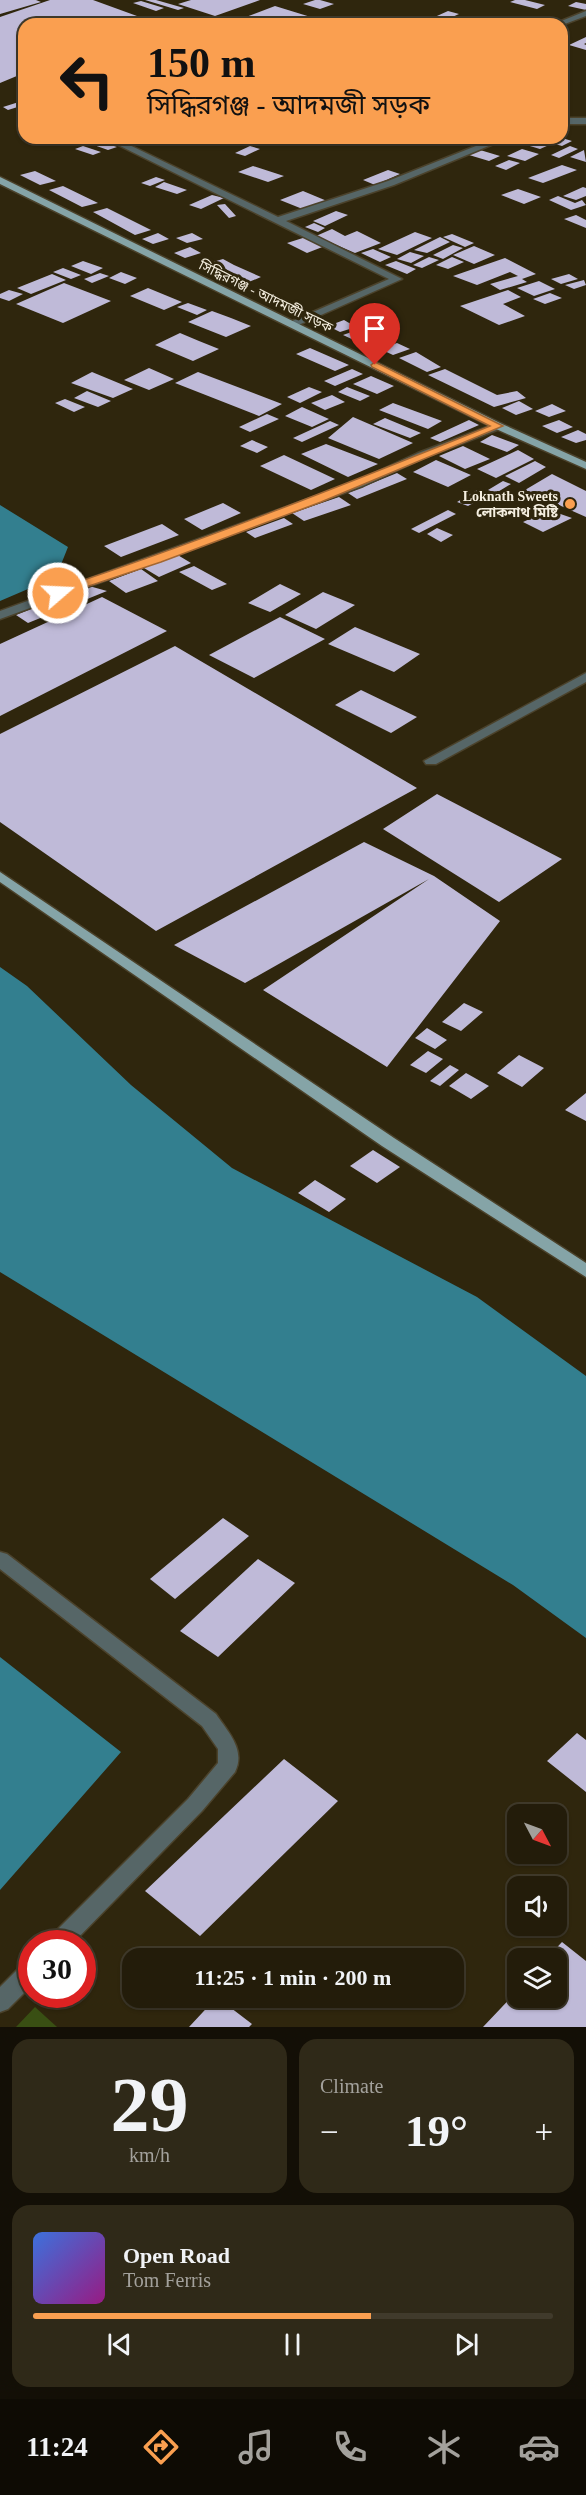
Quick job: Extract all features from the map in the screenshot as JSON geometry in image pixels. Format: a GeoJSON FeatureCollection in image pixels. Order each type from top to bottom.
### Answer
{"type":"FeatureCollection","features":[{"type":"Feature","properties":{"kind":"main road","name":"সিদ্ধিরগঞ্জ - আদমজী সড়ক"},"geometry":{"type":"LineString","coordinates":[[0,180],[498,426],[586,466]]}},
{"type":"Feature","properties":{"kind":"main road"},"geometry":{"type":"LineString","coordinates":[[0,876],[388,1142],[586,1271]]}},
{"type":"Feature","properties":{"kind":"street"},"geometry":{"type":"LineString","coordinates":[[568,20],[586,13]]}},
{"type":"Feature","properties":{"kind":"street"},"geometry":{"type":"LineString","coordinates":[[568,121],[586,122]]}},
{"type":"Feature","properties":{"kind":"street"},"geometry":{"type":"LineString","coordinates":[[120,144],[397,279],[294,324]]}},
{"type":"Feature","properties":{"kind":"street"},"geometry":{"type":"LineString","coordinates":[[277,221],[391,183],[483,144]]}},
{"type":"Feature","properties":{"kind":"street"},"geometry":{"type":"LineString","coordinates":[[0,615],[359,484],[422,455],[498,426]]}},
{"type":"Feature","properties":{"kind":"street"},"geometry":{"type":"LineString","coordinates":[[431,761],[586,677]]}},
{"type":"Feature","properties":{"kind":"street"},"geometry":{"type":"LineString","coordinates":[[0,1559],[209,1720],[228,1747],[228,1766],[195,1805],[72,1930]]}},
{"type":"Feature","properties":{"kind":"street"},"geometry":{"type":"LineString","coordinates":[[0,2002],[18,1984]]}},
{"type":"Feature","properties":{"kind":"green space"},"geometry":{"type":"Polygon","coordinates":[[[36,2008],[57,2027],[16,2027],[36,2008]]]}},
{"type":"Feature","properties":{"kind":"water"},"geometry":{"type":"Polygon","coordinates":[[[0,505],[68,547],[56,577],[0,601],[0,505]]]}},
{"type":"Feature","properties":{"kind":"water"},"geometry":{"type":"Polygon","coordinates":[[[0,967],[27,986],[131,1085],[232,1168],[477,1297],[586,1376],[586,1638],[513,1585],[0,1272],[0,967]]]}},
{"type":"Feature","properties":{"kind":"water"},"geometry":{"type":"Polygon","coordinates":[[[0,1657],[121,1752],[0,1890],[0,1657]]]}},
{"type":"Feature","properties":{"kind":"building"},"geometry":{"type":"Polygon","coordinates":[[[0,0],[36,0],[41,2],[0,14],[0,0]]]}},
{"type":"Feature","properties":{"kind":"building"},"geometry":{"type":"Polygon","coordinates":[[[50,0],[93,0],[142,18],[18,18],[18,76],[0,83],[0,17],[50,0]]]}},
{"type":"Feature","properties":{"kind":"building"},"geometry":{"type":"Polygon","coordinates":[[[145,0],[156,0],[184,8],[178,10],[145,0]]]}},
{"type":"Feature","properties":{"kind":"building"},"geometry":{"type":"Polygon","coordinates":[[[191,0],[260,0],[215,16],[178,4],[191,0]]]}},
{"type":"Feature","properties":{"kind":"building"},"geometry":{"type":"Polygon","coordinates":[[[315,0],[334,4],[320,9],[303,4],[315,0]]]}},
{"type":"Feature","properties":{"kind":"building"},"geometry":{"type":"Polygon","coordinates":[[[515,0],[545,5],[537,9],[510,2],[515,0]]]}},
{"type":"Feature","properties":{"kind":"building"},"geometry":{"type":"Polygon","coordinates":[[[141,1],[164,8],[156,11],[133,3],[141,1]]]}},
{"type":"Feature","properties":{"kind":"building"},"geometry":{"type":"Polygon","coordinates":[[[576,2],[586,4],[586,10],[568,6],[576,2]]]}},
{"type":"Feature","properties":{"kind":"building"},"geometry":{"type":"Polygon","coordinates":[[[275,6],[314,18],[243,18],[275,6]]]}},
{"type":"Feature","properties":{"kind":"building"},"geometry":{"type":"Polygon","coordinates":[[[448,11],[459,14],[450,18],[432,18],[448,11]]]}},
{"type":"Feature","properties":{"kind":"building"},"geometry":{"type":"Polygon","coordinates":[[[586,37],[584,44],[586,50],[569,45],[586,37]]]}},
{"type":"Feature","properties":{"kind":"building"},"geometry":{"type":"Polygon","coordinates":[[[18,102],[18,107],[8,110],[3,107],[18,102]]]}},
{"type":"Feature","properties":{"kind":"building"},"geometry":{"type":"Polygon","coordinates":[[[91,144],[108,144],[117,147],[108,150],[91,144]]]}},
{"type":"Feature","properties":{"kind":"building"},"geometry":{"type":"Polygon","coordinates":[[[523,144],[549,145],[540,149],[523,144]]]}},
{"type":"Feature","properties":{"kind":"building"},"geometry":{"type":"Polygon","coordinates":[[[83,146],[101,152],[93,155],[75,149],[83,146]]]}},
{"type":"Feature","properties":{"kind":"building"},"geometry":{"type":"Polygon","coordinates":[[[250,146],[260,149],[245,156],[235,153],[250,146]]]}},
{"type":"Feature","properties":{"kind":"building"},"geometry":{"type":"Polygon","coordinates":[[[570,146],[578,149],[559,158],[551,155],[570,146]]]}},
{"type":"Feature","properties":{"kind":"building"},"geometry":{"type":"Polygon","coordinates":[[[522,149],[539,154],[525,161],[507,156],[522,149]]]}},
{"type":"Feature","properties":{"kind":"building"},"geometry":{"type":"Polygon","coordinates":[[[480,150],[500,156],[489,161],[469,155],[480,150]]]}},
{"type":"Feature","properties":{"kind":"building"},"geometry":{"type":"Polygon","coordinates":[[[584,150],[586,162],[570,157],[584,150]]]}},
{"type":"Feature","properties":{"kind":"building"},"geometry":{"type":"Polygon","coordinates":[[[509,160],[520,163],[506,170],[495,166],[509,160]]]}},
{"type":"Feature","properties":{"kind":"building"},"geometry":{"type":"Polygon","coordinates":[[[562,165],[577,170],[543,183],[528,178],[562,165]]]}},
{"type":"Feature","properties":{"kind":"building"},"geometry":{"type":"Polygon","coordinates":[[[253,166],[284,176],[268,182],[238,172],[253,166]]]}},
{"type":"Feature","properties":{"kind":"building"},"geometry":{"type":"Polygon","coordinates":[[[388,170],[400,174],[375,185],[363,180],[388,170]]]}},
{"type":"Feature","properties":{"kind":"building"},"geometry":{"type":"Polygon","coordinates":[[[35,171],[56,181],[40,185],[20,175],[35,171]]]}},
{"type":"Feature","properties":{"kind":"building"},"geometry":{"type":"Polygon","coordinates":[[[156,177],[165,180],[150,186],[141,183],[156,177]]]}},
{"type":"Feature","properties":{"kind":"building"},"geometry":{"type":"Polygon","coordinates":[[[164,182],[187,190],[177,194],[155,187],[164,182]]]}},
{"type":"Feature","properties":{"kind":"building"},"geometry":{"type":"Polygon","coordinates":[[[63,186],[98,203],[82,207],[49,190],[63,186]]]}},
{"type":"Feature","properties":{"kind":"building"},"geometry":{"type":"Polygon","coordinates":[[[583,187],[586,188],[586,196],[576,200],[563,196],[583,187]]]}},
{"type":"Feature","properties":{"kind":"building"},"geometry":{"type":"Polygon","coordinates":[[[518,189],[541,197],[524,204],[501,195],[518,189]]]}},
{"type":"Feature","properties":{"kind":"building"},"geometry":{"type":"Polygon","coordinates":[[[303,191],[327,201],[305,210],[280,200],[303,191]]]}},
{"type":"Feature","properties":{"kind":"building"},"geometry":{"type":"Polygon","coordinates":[[[212,195],[224,198],[201,209],[189,205],[212,195]]]}},
{"type":"Feature","properties":{"kind":"building"},"geometry":{"type":"Polygon","coordinates":[[[558,196],[575,203],[582,200],[586,205],[571,210],[549,200],[558,196]]]}},
{"type":"Feature","properties":{"kind":"building"},"geometry":{"type":"Polygon","coordinates":[[[225,204],[236,216],[229,218],[217,205],[225,204]]]}},
{"type":"Feature","properties":{"kind":"building"},"geometry":{"type":"Polygon","coordinates":[[[107,208],[151,230],[135,235],[93,212],[107,208]]]}},
{"type":"Feature","properties":{"kind":"building"},"geometry":{"type":"Polygon","coordinates":[[[336,211],[348,215],[325,226],[313,221],[336,211]]]}},
{"type":"Feature","properties":{"kind":"building"},"geometry":{"type":"Polygon","coordinates":[[[576,215],[586,220],[586,228],[564,219],[576,215]]]}},
{"type":"Feature","properties":{"kind":"building"},"geometry":{"type":"Polygon","coordinates":[[[314,223],[325,228],[318,232],[305,227],[314,223]]]}},
{"type":"Feature","properties":{"kind":"building"},"geometry":{"type":"Polygon","coordinates":[[[332,229],[345,236],[357,231],[381,243],[355,253],[316,236],[332,229]]]}},
{"type":"Feature","properties":{"kind":"building"},"geometry":{"type":"Polygon","coordinates":[[[415,232],[432,238],[397,255],[378,249],[415,232]]]}},
{"type":"Feature","properties":{"kind":"building"},"geometry":{"type":"Polygon","coordinates":[[[158,233],[169,239],[153,244],[142,239],[158,233]]]}},
{"type":"Feature","properties":{"kind":"building"},"geometry":{"type":"Polygon","coordinates":[[[192,233],[203,239],[187,243],[176,238],[192,233]]]}},
{"type":"Feature","properties":{"kind":"building"},"geometry":{"type":"Polygon","coordinates":[[[452,234],[474,243],[465,247],[443,237],[452,234]]]}},
{"type":"Feature","properties":{"kind":"building"},"geometry":{"type":"Polygon","coordinates":[[[306,237],[325,246],[307,253],[287,243],[306,237]]]}},
{"type":"Feature","properties":{"kind":"building"},"geometry":{"type":"Polygon","coordinates":[[[440,237],[450,242],[427,253],[414,250],[440,237]]]}},
{"type":"Feature","properties":{"kind":"building"},"geometry":{"type":"Polygon","coordinates":[[[453,245],[463,248],[443,259],[433,255],[453,245]]]}},
{"type":"Feature","properties":{"kind":"building"},"geometry":{"type":"Polygon","coordinates":[[[474,246],[495,255],[474,264],[453,255],[474,246]]]}},
{"type":"Feature","properties":{"kind":"building"},"geometry":{"type":"Polygon","coordinates":[[[190,247],[201,253],[185,258],[174,253],[190,247]]]}},
{"type":"Feature","properties":{"kind":"building"},"geometry":{"type":"Polygon","coordinates":[[[373,249],[391,257],[380,262],[361,253],[373,249]]]}},
{"type":"Feature","properties":{"kind":"building"},"geometry":{"type":"Polygon","coordinates":[[[410,252],[424,256],[411,263],[397,259],[410,252]]]}},
{"type":"Feature","properties":{"kind":"building"},"geometry":{"type":"Polygon","coordinates":[[[429,257],[439,260],[422,268],[413,265],[429,257]]]}},
{"type":"Feature","properties":{"kind":"building"},"geometry":{"type":"Polygon","coordinates":[[[452,257],[464,262],[448,269],[436,265],[452,257]]]}},
{"type":"Feature","properties":{"kind":"building"},"geometry":{"type":"Polygon","coordinates":[[[505,258],[536,274],[522,279],[527,282],[500,290],[490,284],[518,276],[510,272],[477,285],[453,276],[505,258]]]}},
{"type":"Feature","properties":{"kind":"building"},"geometry":{"type":"Polygon","coordinates":[[[223,259],[261,277],[244,284],[206,264],[223,259]]]}},
{"type":"Feature","properties":{"kind":"building"},"geometry":{"type":"Polygon","coordinates":[[[83,261],[103,268],[91,274],[71,266],[83,261]]]}},
{"type":"Feature","properties":{"kind":"building"},"geometry":{"type":"Polygon","coordinates":[[[396,261],[416,269],[407,274],[385,265],[396,261]]]}},
{"type":"Feature","properties":{"kind":"building"},"geometry":{"type":"Polygon","coordinates":[[[63,268],[81,275],[71,279],[53,272],[63,268]]]}},
{"type":"Feature","properties":{"kind":"building"},"geometry":{"type":"Polygon","coordinates":[[[121,272],[137,278],[125,284],[109,278],[121,272]]]}},
{"type":"Feature","properties":{"kind":"building"},"geometry":{"type":"Polygon","coordinates":[[[100,273],[109,276],[92,283],[84,279],[100,273]]]}},
{"type":"Feature","properties":{"kind":"building"},"geometry":{"type":"Polygon","coordinates":[[[52,274],[66,280],[31,294],[17,288],[52,274]]]}},
{"type":"Feature","properties":{"kind":"building"},"geometry":{"type":"Polygon","coordinates":[[[569,274],[578,279],[561,284],[551,279],[569,274]]]}},
{"type":"Feature","properties":{"kind":"building"},"geometry":{"type":"Polygon","coordinates":[[[584,280],[586,285],[574,289],[565,285],[584,280]]]}},
{"type":"Feature","properties":{"kind":"building"},"geometry":{"type":"Polygon","coordinates":[[[539,281],[555,289],[534,296],[517,288],[539,281]]]}},
{"type":"Feature","properties":{"kind":"building"},"geometry":{"type":"Polygon","coordinates":[[[64,283],[111,301],[63,323],[16,304],[64,283]]]}},
{"type":"Feature","properties":{"kind":"building"},"geometry":{"type":"Polygon","coordinates":[[[148,288],[182,302],[164,310],[130,296],[148,288]]]}},
{"type":"Feature","properties":{"kind":"building"},"geometry":{"type":"Polygon","coordinates":[[[9,290],[23,294],[9,301],[0,298],[0,294],[9,290]]]}},
{"type":"Feature","properties":{"kind":"building"},"geometry":{"type":"Polygon","coordinates":[[[508,290],[521,297],[503,304],[525,316],[499,325],[460,306],[508,290]]]}},
{"type":"Feature","properties":{"kind":"building"},"geometry":{"type":"Polygon","coordinates":[[[550,293],[562,298],[545,304],[533,299],[550,293]]]}},
{"type":"Feature","properties":{"kind":"building"},"geometry":{"type":"Polygon","coordinates":[[[188,303],[207,310],[197,315],[177,307],[188,303]]]}},
{"type":"Feature","properties":{"kind":"building"},"geometry":{"type":"Polygon","coordinates":[[[212,311],[251,326],[226,337],[188,322],[212,311]]]}},
{"type":"Feature","properties":{"kind":"building"},"geometry":{"type":"Polygon","coordinates":[[[344,320],[356,327],[340,332],[328,326],[344,320]]]}},
{"type":"Feature","properties":{"kind":"building"},"geometry":{"type":"Polygon","coordinates":[[[360,329],[372,335],[356,341],[343,335],[360,329]]]}},
{"type":"Feature","properties":{"kind":"building"},"geometry":{"type":"Polygon","coordinates":[[[180,333],[219,349],[193,361],[155,345],[180,333]]]}},
{"type":"Feature","properties":{"kind":"building"},"geometry":{"type":"Polygon","coordinates":[[[380,335],[392,342],[376,347],[363,342],[380,335]]]}},
{"type":"Feature","properties":{"kind":"building"},"geometry":{"type":"Polygon","coordinates":[[[397,343],[410,349],[393,355],[380,349],[397,343]]]}},
{"type":"Feature","properties":{"kind":"building"},"geometry":{"type":"Polygon","coordinates":[[[310,348],[349,365],[335,371],[296,354],[310,348]]]}},
{"type":"Feature","properties":{"kind":"building"},"geometry":{"type":"Polygon","coordinates":[[[416,352],[441,367],[427,372],[399,358],[416,352]]]}},
{"type":"Feature","properties":{"kind":"building"},"geometry":{"type":"Polygon","coordinates":[[[149,368],[174,379],[149,390],[124,380],[149,368]]]}},
{"type":"Feature","properties":{"kind":"building"},"geometry":{"type":"Polygon","coordinates":[[[352,369],[363,374],[335,386],[324,381],[352,369]]]}},
{"type":"Feature","properties":{"kind":"building"},"geometry":{"type":"Polygon","coordinates":[[[445,369],[497,395],[517,391],[526,398],[494,407],[428,375],[445,369]]]}},
{"type":"Feature","properties":{"kind":"building"},"geometry":{"type":"Polygon","coordinates":[[[92,372],[133,389],[113,398],[71,383],[92,372]]]}},
{"type":"Feature","properties":{"kind":"building"},"geometry":{"type":"Polygon","coordinates":[[[198,372],[282,404],[259,416],[175,383],[198,372]]]}},
{"type":"Feature","properties":{"kind":"building"},"geometry":{"type":"Polygon","coordinates":[[[371,376],[394,386],[377,394],[353,384],[371,376]]]}},
{"type":"Feature","properties":{"kind":"building"},"geometry":{"type":"Polygon","coordinates":[[[309,387],[322,392],[300,403],[287,397],[309,387]]]}},
{"type":"Feature","properties":{"kind":"building"},"geometry":{"type":"Polygon","coordinates":[[[347,387],[370,396],[360,401],[338,392],[347,387]]]}},
{"type":"Feature","properties":{"kind":"building"},"geometry":{"type":"Polygon","coordinates":[[[87,391],[111,401],[98,407],[74,398],[87,391]]]}},
{"type":"Feature","properties":{"kind":"building"},"geometry":{"type":"Polygon","coordinates":[[[332,395],[345,402],[325,410],[311,403],[332,395]]]}},
{"type":"Feature","properties":{"kind":"building"},"geometry":{"type":"Polygon","coordinates":[[[65,399],[85,407],[74,412],[55,403],[65,399]]]}},
{"type":"Feature","properties":{"kind":"building"},"geometry":{"type":"Polygon","coordinates":[[[519,401],[533,409],[516,415],[502,408],[519,401]]]}},
{"type":"Feature","properties":{"kind":"building"},"geometry":{"type":"Polygon","coordinates":[[[393,403],[442,421],[428,429],[379,410],[393,403]]]}},
{"type":"Feature","properties":{"kind":"building"},"geometry":{"type":"Polygon","coordinates":[[[552,404],[566,411],[549,417],[535,411],[552,404]]]}},
{"type":"Feature","properties":{"kind":"building"},"geometry":{"type":"Polygon","coordinates":[[[302,407],[329,419],[312,427],[285,416],[302,407]]]}},
{"type":"Feature","properties":{"kind":"building"},"geometry":{"type":"Polygon","coordinates":[[[267,414],[279,419],[250,432],[239,427],[267,414]]]}},
{"type":"Feature","properties":{"kind":"building"},"geometry":{"type":"Polygon","coordinates":[[[353,417],[413,443],[379,459],[328,438],[353,417]]]}},
{"type":"Feature","properties":{"kind":"building"},"geometry":{"type":"Polygon","coordinates":[[[385,418],[421,433],[410,438],[373,424],[385,418]]]}},
{"type":"Feature","properties":{"kind":"building"},"geometry":{"type":"Polygon","coordinates":[[[469,420],[479,425],[440,442],[430,438],[469,420]]]}},
{"type":"Feature","properties":{"kind":"building"},"geometry":{"type":"Polygon","coordinates":[[[559,420],[573,427],[557,433],[542,426],[559,420]]]}},
{"type":"Feature","properties":{"kind":"building"},"geometry":{"type":"Polygon","coordinates":[[[330,421],[339,425],[302,442],[293,438],[330,421]]]}},
{"type":"Feature","properties":{"kind":"building"},"geometry":{"type":"Polygon","coordinates":[[[578,430],[586,434],[586,440],[576,443],[561,437],[578,430]]]}},
{"type":"Feature","properties":{"kind":"building"},"geometry":{"type":"Polygon","coordinates":[[[492,435],[519,445],[507,452],[480,442],[492,435]]]}},
{"type":"Feature","properties":{"kind":"building"},"geometry":{"type":"Polygon","coordinates":[[[252,440],[268,447],[257,453],[240,446],[252,440]]]}},
{"type":"Feature","properties":{"kind":"building"},"geometry":{"type":"Polygon","coordinates":[[[326,444],[378,464],[348,477],[301,454],[326,444]]]}},
{"type":"Feature","properties":{"kind":"building"},"geometry":{"type":"Polygon","coordinates":[[[463,446],[490,459],[465,469],[439,456],[463,446]]]}},
{"type":"Feature","properties":{"kind":"building"},"geometry":{"type":"Polygon","coordinates":[[[518,450],[534,459],[496,478],[477,469],[518,450]]]}},
{"type":"Feature","properties":{"kind":"building"},"geometry":{"type":"Polygon","coordinates":[[[284,455],[335,479],[311,490],[260,466],[284,455]]]}},
{"type":"Feature","properties":{"kind":"building"},"geometry":{"type":"Polygon","coordinates":[[[436,460],[471,475],[448,487],[413,472],[436,460]]]}},
{"type":"Feature","properties":{"kind":"building"},"geometry":{"type":"Polygon","coordinates":[[[535,461],[546,467],[519,483],[505,476],[535,461]]]}},
{"type":"Feature","properties":{"kind":"building"},"geometry":{"type":"Polygon","coordinates":[[[397,473],[407,479],[357,499],[348,493],[397,473]]]}},
{"type":"Feature","properties":{"kind":"building","name":"Loknath Sweets লোকনাথ মিষ্টি"},"geometry":{"type":"Polygon","coordinates":[[[552,474],[586,491],[586,517],[525,490],[552,474]]]}},
{"type":"Feature","properties":{"kind":"building"},"geometry":{"type":"Polygon","coordinates":[[[503,481],[511,484],[496,493],[488,490],[503,481]]]}},
{"type":"Feature","properties":{"kind":"building"},"geometry":{"type":"Polygon","coordinates":[[[479,489],[490,494],[468,506],[457,502],[479,489]]]}},
{"type":"Feature","properties":{"kind":"building"},"geometry":{"type":"Polygon","coordinates":[[[339,497],[351,505],[304,521],[292,513],[339,497]]]}},
{"type":"Feature","properties":{"kind":"building"},"geometry":{"type":"Polygon","coordinates":[[[223,503],[241,513],[202,530],[184,519],[223,503]]]}},
{"type":"Feature","properties":{"kind":"building"},"geometry":{"type":"Polygon","coordinates":[[[448,510],[456,514],[419,533],[411,529],[448,510]]]}},
{"type":"Feature","properties":{"kind":"building"},"geometry":{"type":"Polygon","coordinates":[[[549,510],[572,518],[543,532],[523,522],[549,510]]]}},
{"type":"Feature","properties":{"kind":"building"},"geometry":{"type":"Polygon","coordinates":[[[284,518],[293,524],[255,538],[246,532],[284,518]]]}},
{"type":"Feature","properties":{"kind":"building"},"geometry":{"type":"Polygon","coordinates":[[[162,524],[179,535],[121,557],[104,546],[162,524]]]}},
{"type":"Feature","properties":{"kind":"building"},"geometry":{"type":"Polygon","coordinates":[[[437,528],[453,535],[441,542],[427,534],[437,528]]]}},
{"type":"Feature","properties":{"kind":"building"},"geometry":{"type":"Polygon","coordinates":[[[176,554],[191,563],[159,577],[144,568],[176,554]]]}},
{"type":"Feature","properties":{"kind":"building"},"geometry":{"type":"Polygon","coordinates":[[[194,566],[227,584],[212,590],[179,572],[194,566]]]}},
{"type":"Feature","properties":{"kind":"building"},"geometry":{"type":"Polygon","coordinates":[[[141,569],[158,581],[126,593],[109,581],[141,569]]]}},
{"type":"Feature","properties":{"kind":"building"},"geometry":{"type":"Polygon","coordinates":[[[280,584],[301,594],[270,612],[248,603],[280,584]]]}},
{"type":"Feature","properties":{"kind":"building"},"geometry":{"type":"Polygon","coordinates":[[[89,586],[107,591],[28,623],[16,615],[89,586]]]}},
{"type":"Feature","properties":{"kind":"building"},"geometry":{"type":"Polygon","coordinates":[[[323,592],[355,605],[316,629],[285,615],[323,592]]]}},
{"type":"Feature","properties":{"kind":"building"},"geometry":{"type":"Polygon","coordinates":[[[102,597],[167,631],[0,716],[0,644],[102,597]]]}},
{"type":"Feature","properties":{"kind":"building"},"geometry":{"type":"Polygon","coordinates":[[[280,617],[325,639],[254,678],[209,655],[280,617]]]}},
{"type":"Feature","properties":{"kind":"building"},"geometry":{"type":"Polygon","coordinates":[[[355,627],[420,654],[394,672],[328,644],[355,627]]]}},
{"type":"Feature","properties":{"kind":"building"},"geometry":{"type":"Polygon","coordinates":[[[175,646],[417,788],[156,931],[0,822],[0,734],[175,646]]]}},
{"type":"Feature","properties":{"kind":"building"},"geometry":{"type":"Polygon","coordinates":[[[361,690],[417,717],[391,733],[335,705],[361,690]]]}},
{"type":"Feature","properties":{"kind":"building"},"geometry":{"type":"Polygon","coordinates":[[[437,794],[562,859],[499,902],[383,829],[437,794]]]}},
{"type":"Feature","properties":{"kind":"building"},"geometry":{"type":"Polygon","coordinates":[[[364,842],[434,876],[500,921],[387,1067],[263,990],[429,879],[245,983],[174,945],[364,842]]]}},
{"type":"Feature","properties":{"kind":"building"},"geometry":{"type":"Polygon","coordinates":[[[464,1003],[483,1012],[461,1031],[442,1022],[464,1003]]]}},
{"type":"Feature","properties":{"kind":"building"},"geometry":{"type":"Polygon","coordinates":[[[427,1028],[447,1040],[435,1049],[415,1038],[427,1028]]]}},
{"type":"Feature","properties":{"kind":"building"},"geometry":{"type":"Polygon","coordinates":[[[428,1051],[443,1059],[426,1073],[410,1065],[428,1051]]]}},
{"type":"Feature","properties":{"kind":"building"},"geometry":{"type":"Polygon","coordinates":[[[519,1055],[544,1068],[522,1087],[497,1073],[519,1055]]]}},
{"type":"Feature","properties":{"kind":"building"},"geometry":{"type":"Polygon","coordinates":[[[450,1065],[459,1070],[440,1086],[430,1081],[450,1065]]]}},
{"type":"Feature","properties":{"kind":"building"},"geometry":{"type":"Polygon","coordinates":[[[466,1073],[489,1086],[471,1099],[449,1086],[466,1073]]]}},
{"type":"Feature","properties":{"kind":"building"},"geometry":{"type":"Polygon","coordinates":[[[586,1093],[586,1121],[565,1110],[586,1093]]]}},
{"type":"Feature","properties":{"kind":"building"},"geometry":{"type":"Polygon","coordinates":[[[373,1150],[400,1167],[377,1183],[350,1166],[373,1150]]]}},
{"type":"Feature","properties":{"kind":"building"},"geometry":{"type":"Polygon","coordinates":[[[315,1180],[346,1199],[329,1212],[298,1193],[315,1180]]]}},
{"type":"Feature","properties":{"kind":"building"},"geometry":{"type":"Polygon","coordinates":[[[223,1518],[249,1536],[175,1599],[150,1579],[223,1518]]]}},
{"type":"Feature","properties":{"kind":"building"},"geometry":{"type":"Polygon","coordinates":[[[258,1559],[295,1583],[218,1657],[180,1631],[258,1559]]]}},
{"type":"Feature","properties":{"kind":"building"},"geometry":{"type":"Polygon","coordinates":[[[577,1733],[586,1740],[586,1792],[547,1761],[577,1733]]]}},
{"type":"Feature","properties":{"kind":"building"},"geometry":{"type":"Polygon","coordinates":[[[284,1759],[338,1801],[200,1936],[145,1891],[284,1759]]]}},
{"type":"Feature","properties":{"kind":"building"},"geometry":{"type":"Polygon","coordinates":[[[562,1942],[586,1961],[586,2027],[483,2027],[507,2002],[507,2008],[567,2008],[567,1948],[556,1948],[562,1942]]]}},
{"type":"Feature","properties":{"kind":"building"},"geometry":{"type":"Polygon","coordinates":[[[207,2008],[231,2008],[252,2024],[249,2027],[189,2027],[207,2008]]]}},
{"type":"Feature","properties":{"kind":"place","name":"Loknath Sweets লোকনাথ মিষ্টি"},"geometry":{"type":"Point","coordinates":[570,504]}},
{"type":"Feature","properties":{"kind":"route"},"geometry":{"type":"LineString","coordinates":[[58,593],[157,560],[317,500],[359,484],[422,455],[498,426],[375,365]]}}]}
